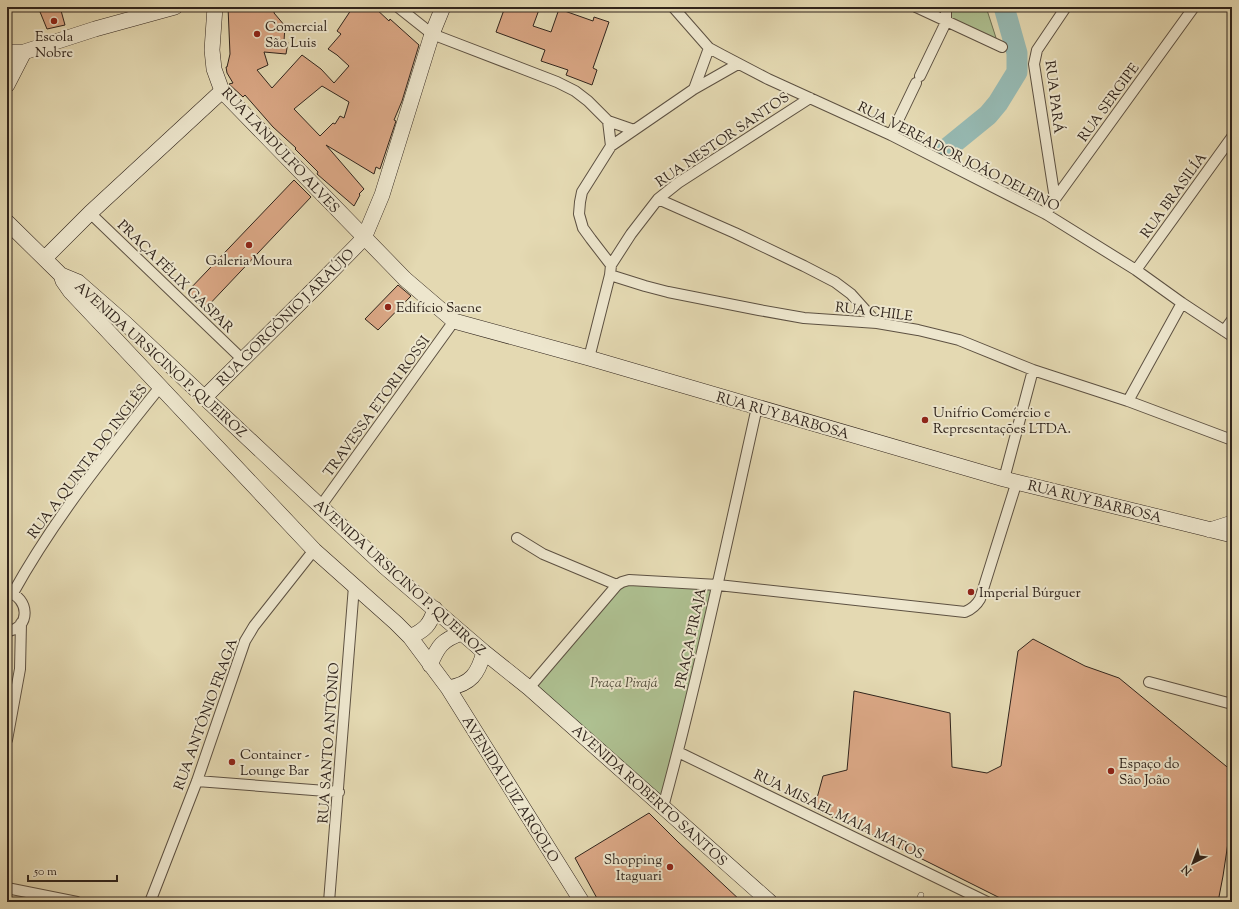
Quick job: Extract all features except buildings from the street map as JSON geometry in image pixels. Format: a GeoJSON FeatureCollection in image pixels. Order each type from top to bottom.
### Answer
{"type":"FeatureCollection","features":[{"type":"Feature","properties":{"kind":"street"},"geometry":{"type":"LineString","coordinates":[[7,52],[24,52],[95,29],[175,7]]}},
{"type":"Feature","properties":{"kind":"street","name":"RUA LANDULFO ALVES"},"geometry":{"type":"LineString","coordinates":[[215,7],[212,50],[214,69],[222,91],[364,238]]}},
{"type":"Feature","properties":{"kind":"street"},"geometry":{"type":"LineString","coordinates":[[403,7],[432,34],[557,82],[575,91],[588,101],[608,121],[634,130]]}},
{"type":"Feature","properties":{"kind":"street"},"geometry":{"type":"LineString","coordinates":[[364,238],[393,164],[432,34],[443,7]]}},
{"type":"Feature","properties":{"kind":"street","name":"RUA VEREADOR JOÃO DELFINO"},"geometry":{"type":"LineString","coordinates":[[673,7],[709,48],[738,64],[891,135],[1046,214],[1136,270],[1182,303],[1228,333]]}},
{"type":"Feature","properties":{"kind":"street"},"geometry":{"type":"LineString","coordinates":[[916,7],[1002,47]]}},
{"type":"Feature","properties":{"kind":"street"},"geometry":{"type":"LineString","coordinates":[[891,135],[946,22],[946,7]]}},
{"type":"Feature","properties":{"kind":"street","name":"RUA PARÁ"},"geometry":{"type":"LineString","coordinates":[[1055,199],[1034,64],[1037,50],[1066,7]]}},
{"type":"Feature","properties":{"kind":"street","name":"RUA SERGIPE"},"geometry":{"type":"LineString","coordinates":[[1046,214],[1055,199],[1194,7]]}},
{"type":"Feature","properties":{"kind":"street"},"geometry":{"type":"LineString","coordinates":[[694,89],[709,48]]}},
{"type":"Feature","properties":{"kind":"street"},"geometry":{"type":"LineString","coordinates":[[7,85],[24,52]]}},
{"type":"Feature","properties":{"kind":"street"},"geometry":{"type":"LineString","coordinates":[[611,270],[583,228],[579,214],[582,192],[611,146],[694,89],[738,64]]}},
{"type":"Feature","properties":{"kind":"street"},"geometry":{"type":"LineString","coordinates":[[45,258],[90,213],[222,91]]}},
{"type":"Feature","properties":{"kind":"street","name":"RUA NESTOR SANTOS"},"geometry":{"type":"LineString","coordinates":[[589,358],[611,270],[631,234],[658,199],[678,183],[810,98]]}},
{"type":"Feature","properties":{"kind":"street"},"geometry":{"type":"LineString","coordinates":[[608,121],[611,146]]}},
{"type":"Feature","properties":{"kind":"street","name":"RUA BRASILÍA"},"geometry":{"type":"LineString","coordinates":[[1136,270],[1232,137]]}},
{"type":"Feature","properties":{"kind":"street"},"geometry":{"type":"LineString","coordinates":[[658,199],[742,236],[835,282],[851,294],[877,323]]}},
{"type":"Feature","properties":{"kind":"street","name":"PRAÇA FÉLIX GASPAR"},"geometry":{"type":"LineString","coordinates":[[90,213],[242,359]]}},
{"type":"Feature","properties":{"kind":"street"},"geometry":{"type":"LineString","coordinates":[[7,222],[61,274]]}},
{"type":"Feature","properties":{"kind":"street","name":"RUA RUY BARBOSA"},"geometry":{"type":"LineString","coordinates":[[364,238],[405,279],[454,322],[589,358],[1010,480],[1232,535]]}},
{"type":"Feature","properties":{"kind":"street","name":"RUA GORGÔNIO J ARAÚJO"},"geometry":{"type":"LineString","coordinates":[[205,397],[364,238]]}},
{"type":"Feature","properties":{"kind":"street","name":"RUA CHILE"},"geometry":{"type":"LineString","coordinates":[[611,270],[644,286],[668,292],[804,318],[877,323],[918,330],[959,340],[1033,370],[1128,400],[1232,440]]}},
{"type":"Feature","properties":{"kind":"street","name":"AVENIDA URSICINO P. QUEIROZ"},"geometry":{"type":"LineString","coordinates":[[61,274],[66,286],[314,550],[410,637],[444,683]]}},
{"type":"Feature","properties":{"kind":"street","name":"AVENIDA URSICINO P. QUEIROZ"},"geometry":{"type":"LineString","coordinates":[[61,274],[72,278],[83,286],[126,324],[385,567],[484,652],[529,688]]}},
{"type":"Feature","properties":{"kind":"street"},"geometry":{"type":"LineString","coordinates":[[1128,400],[1182,303]]}},
{"type":"Feature","properties":{"kind":"street"},"geometry":{"type":"LineString","coordinates":[[1228,333],[1232,320]]}},
{"type":"Feature","properties":{"kind":"street","name":"TRAVESSA ETORI ROSSI"},"geometry":{"type":"LineString","coordinates":[[320,507],[454,322]]}},
{"type":"Feature","properties":{"kind":"street"},"geometry":{"type":"LineString","coordinates":[[757,407],[718,585],[965,612],[976,606],[980,599],[1010,480],[1033,370]]}},
{"type":"Feature","properties":{"kind":"street","name":"RUA A QUINTA DO INGLÊS"},"geometry":{"type":"LineString","coordinates":[[10,592],[52,529],[104,457],[160,387]]}},
{"type":"Feature","properties":{"kind":"street"},"geometry":{"type":"LineString","coordinates":[[1210,530],[1232,523]]}},
{"type":"Feature","properties":{"kind":"street"},"geometry":{"type":"LineString","coordinates":[[517,538],[543,554],[617,585],[529,688]]}},
{"type":"Feature","properties":{"kind":"street","name":"RUA ANTÔNIO FRAGA"},"geometry":{"type":"LineString","coordinates":[[150,902],[197,782],[245,641],[254,626],[314,550]]}},
{"type":"Feature","properties":{"kind":"street","name":"PRAÇA PIRAJA"},"geometry":{"type":"LineString","coordinates":[[617,585],[628,580],[718,585],[678,752],[663,807]]}},
{"type":"Feature","properties":{"kind":"street","name":"RUA SANTO ANTÔNIO"},"geometry":{"type":"LineString","coordinates":[[329,902],[339,792],[354,586]]}},
{"type":"Feature","properties":{"kind":"street"},"geometry":{"type":"LineString","coordinates":[[7,632],[16,628],[21,623],[25,610],[19,597],[10,592]]}},
{"type":"Feature","properties":{"kind":"street"},"geometry":{"type":"LineString","coordinates":[[410,637],[421,632],[428,626],[435,609]]}},
{"type":"Feature","properties":{"kind":"street"},"geometry":{"type":"LineString","coordinates":[[7,740],[20,669],[21,623]]}},
{"type":"Feature","properties":{"kind":"street"},"geometry":{"type":"LineString","coordinates":[[430,665],[435,652],[441,644],[449,638],[462,633]]}},
{"type":"Feature","properties":{"kind":"street"},"geometry":{"type":"LineString","coordinates":[[444,683],[459,686],[469,681],[481,665],[484,652]]}},
{"type":"Feature","properties":{"kind":"street"},"geometry":{"type":"LineString","coordinates":[[1149,682],[1232,704]]}},
{"type":"Feature","properties":{"kind":"street","name":"AVENIDA LUIZ ARGOLO"},"geometry":{"type":"LineString","coordinates":[[444,683],[582,902]]}},
{"type":"Feature","properties":{"kind":"street","name":"AVENIDA ROBERTO SANTOS"},"geometry":{"type":"LineString","coordinates":[[529,688],[770,902]]}},
{"type":"Feature","properties":{"kind":"street","name":"RUA MISAEL MAIA MATOS"},"geometry":{"type":"LineString","coordinates":[[678,752],[987,902]]}},
{"type":"Feature","properties":{"kind":"street"},"geometry":{"type":"LineString","coordinates":[[197,782],[339,792]]}},
{"type":"Feature","properties":{"kind":"street"},"geometry":{"type":"LineString","coordinates":[[7,888],[77,902]]}},
{"type":"Feature","properties":{"kind":"lane"},"geometry":{"type":"LineString","coordinates":[[918,902],[921,895]]}},
{"type":"Feature","properties":{"kind":"green space"},"geometry":{"type":"Polygon","coordinates":[[[947,7],[986,7],[998,44],[947,19],[947,7]]]}},
{"type":"Feature","properties":{"kind":"green space","name":"Praça Pirajá"},"geometry":{"type":"Polygon","coordinates":[[[629,580],[718,585],[663,807],[529,688],[617,585],[629,580]]]}},
{"type":"Feature","properties":{"kind":"waterway"},"geometry":{"type":"LineString","coordinates":[[945,150],[988,115],[998,103],[1017,72],[1017,53],[1004,7]]}},
{"type":"Feature","properties":{"kind":"place","name":"Escola Nobre"},"geometry":{"type":"Point","coordinates":[54,21]}},
{"type":"Feature","properties":{"kind":"place","name":"Comercial São Luis"},"geometry":{"type":"Point","coordinates":[257,34]}},
{"type":"Feature","properties":{"kind":"place","name":"Galeria Moura"},"geometry":{"type":"Point","coordinates":[249,245]}},
{"type":"Feature","properties":{"kind":"place","name":"Edifício Saene"},"geometry":{"type":"Point","coordinates":[388,307]}},
{"type":"Feature","properties":{"kind":"place","name":"Unifrio Comércio e Representações LTDA."},"geometry":{"type":"Point","coordinates":[925,420]}},
{"type":"Feature","properties":{"kind":"place","name":"Imperial Búrguer"},"geometry":{"type":"Point","coordinates":[971,592]}},
{"type":"Feature","properties":{"kind":"place","name":"Container - Lounge Bar"},"geometry":{"type":"Point","coordinates":[232,762]}},
{"type":"Feature","properties":{"kind":"place","name":"Espaço do São João"},"geometry":{"type":"Point","coordinates":[1111,771]}},
{"type":"Feature","properties":{"kind":"place","name":"Shopping Itaguari"},"geometry":{"type":"Point","coordinates":[670,867]}}]}
